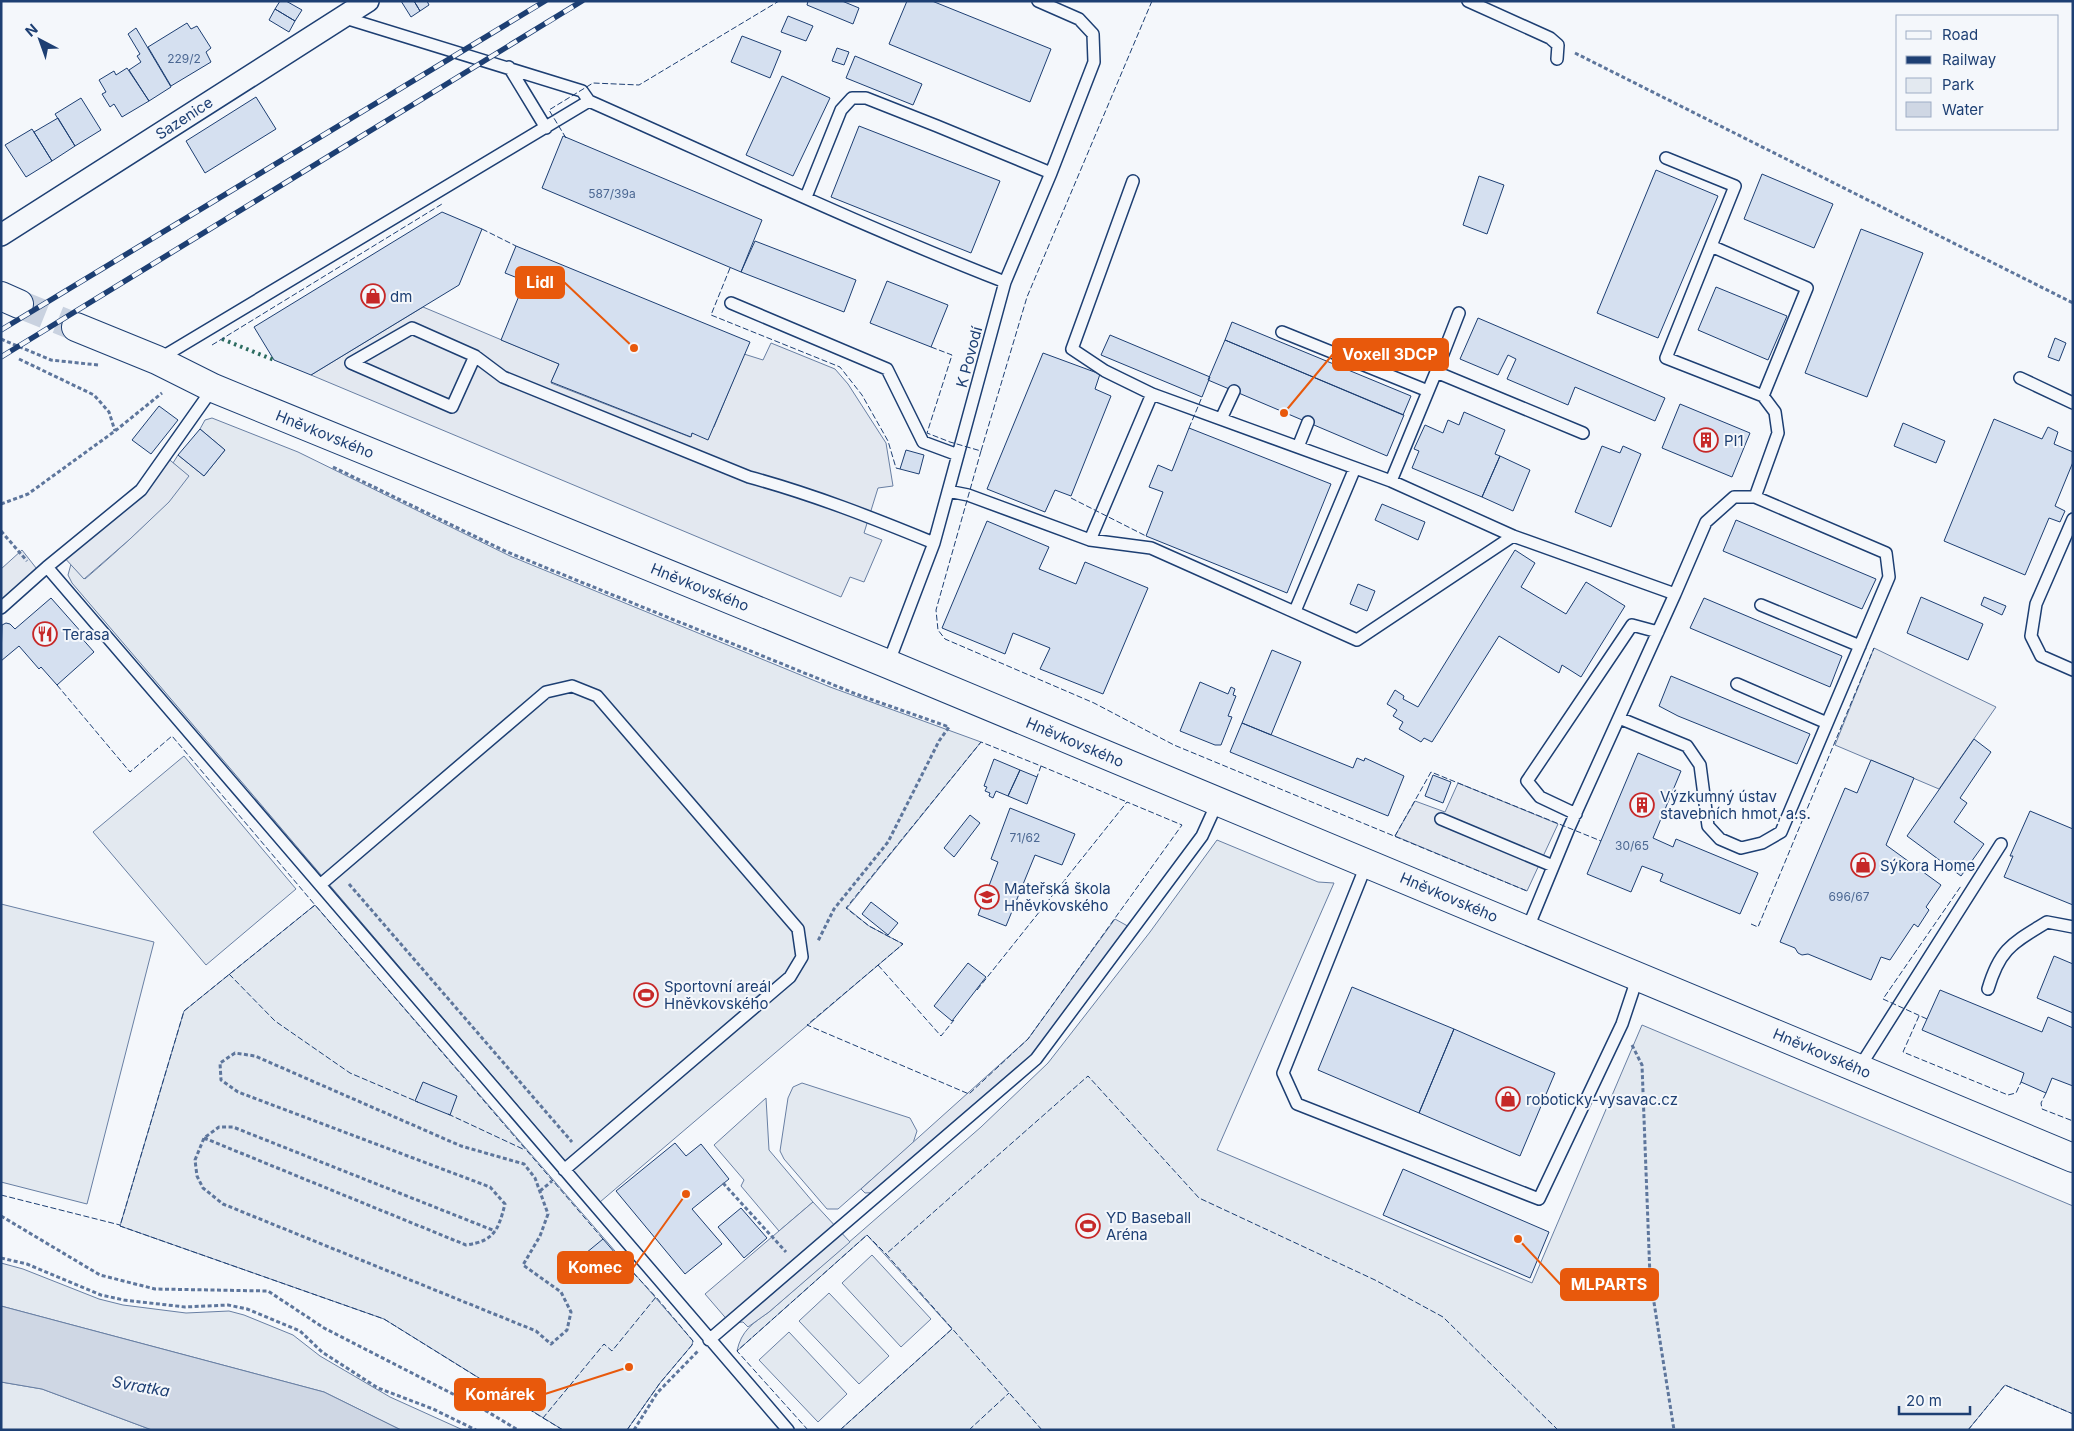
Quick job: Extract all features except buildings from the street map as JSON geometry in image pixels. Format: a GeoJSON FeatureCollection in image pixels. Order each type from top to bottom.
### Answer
{"type":"FeatureCollection","features":[{"type":"Feature","properties":{"kind":"main road","name":"Hněvkovského"},"geometry":{"type":"LineString","coordinates":[[76,327],[157,360],[206,399],[888,664],[2073,1158]]}},
{"type":"Feature","properties":{"kind":"street","name":"Sazenice"},"geometry":{"type":"LineString","coordinates":[[1,235],[368,1]]}},
{"type":"Feature","properties":{"kind":"lane","name":"K Povodí"},"geometry":{"type":"LineString","coordinates":[[888,664],[934,543],[1005,282],[1051,173],[1094,62],[1093,34],[1079,19],[1038,1]]}},
{"type":"Feature","properties":{"kind":"lane"},"geometry":{"type":"LineString","coordinates":[[1468,1],[1540,32],[1558,45],[1557,60]]}},
{"type":"Feature","properties":{"kind":"lane"},"geometry":{"type":"LineString","coordinates":[[342,18],[509,67],[582,91],[589,101],[959,264],[1005,282]]}},
{"type":"Feature","properties":{"kind":"lane"},"geometry":{"type":"LineString","coordinates":[[509,67],[546,128]]}},
{"type":"Feature","properties":{"kind":"lane"},"geometry":{"type":"LineString","coordinates":[[806,197],[841,110],[852,98],[866,98],[874,101],[1051,173]]}},
{"type":"Feature","properties":{"kind":"lane"},"geometry":{"type":"LineString","coordinates":[[157,360],[589,101]]}},
{"type":"Feature","properties":{"kind":"lane"},"geometry":{"type":"LineString","coordinates":[[1666,158],[1735,186],[1666,358],[1763,396],[1775,412],[1778,433],[1755,498]]}},
{"type":"Feature","properties":{"kind":"lane"},"geometry":{"type":"LineString","coordinates":[[1133,181],[1072,349],[1105,371],[1152,394],[1391,481],[1513,536],[1674,594]]}},
{"type":"Feature","properties":{"kind":"lane"},"geometry":{"type":"LineString","coordinates":[[1711,246],[1807,288],[1763,396]]}},
{"type":"Feature","properties":{"kind":"lane"},"geometry":{"type":"LineString","coordinates":[[731,303],[887,368],[923,442],[958,456]]}},
{"type":"Feature","properties":{"kind":"lane"},"geometry":{"type":"LineString","coordinates":[[1391,481],[1459,313]]}},
{"type":"Feature","properties":{"kind":"lane"},"geometry":{"type":"LineString","coordinates":[[475,356],[452,407],[351,363],[412,328],[475,356],[503,377],[749,477],[786,487],[834,504],[934,543]]}},
{"type":"Feature","properties":{"kind":"lane"},"geometry":{"type":"LineString","coordinates":[[1282,332],[1428,391]]}},
{"type":"Feature","properties":{"kind":"lane"},"geometry":{"type":"LineString","coordinates":[[1436,372],[1583,433]]}},
{"type":"Feature","properties":{"kind":"lane"},"geometry":{"type":"LineString","coordinates":[[2020,378],[2073,403]]}},
{"type":"Feature","properties":{"kind":"lane"},"geometry":{"type":"LineString","coordinates":[[1221,419],[1234,391]]}},
{"type":"Feature","properties":{"kind":"lane"},"geometry":{"type":"LineString","coordinates":[[1090,540],[1152,394]]}},
{"type":"Feature","properties":{"kind":"lane"},"geometry":{"type":"LineString","coordinates":[[1,608],[47,567],[141,490],[206,399]]}},
{"type":"Feature","properties":{"kind":"lane"},"geometry":{"type":"LineString","coordinates":[[1298,447],[1308,422]]}},
{"type":"Feature","properties":{"kind":"lane"},"geometry":{"type":"LineString","coordinates":[[1295,611],[1355,468]]}},
{"type":"Feature","properties":{"kind":"lane"},"geometry":{"type":"LineString","coordinates":[[948,491],[968,495],[1090,540],[1151,548],[1357,640],[1513,536]]}},
{"type":"Feature","properties":{"kind":"lane"},"geometry":{"type":"LineString","coordinates":[[1527,930],[1553,866],[1706,522],[1734,497],[1755,498],[1886,553],[1889,577],[1781,832],[1762,843],[1741,848],[1720,839],[1708,826],[1700,765],[1686,746],[1619,718]]}},
{"type":"Feature","properties":{"kind":"lane"},"geometry":{"type":"LineString","coordinates":[[2073,519],[2036,604],[2031,636],[2041,656],[2073,670]]}},
{"type":"Feature","properties":{"kind":"lane"},"geometry":{"type":"LineString","coordinates":[[47,567],[788,1430]]}},
{"type":"Feature","properties":{"kind":"lane"},"geometry":{"type":"LineString","coordinates":[[1761,605],[1860,646]]}},
{"type":"Feature","properties":{"kind":"lane"},"geometry":{"type":"LineString","coordinates":[[1576,814],[1540,797],[1527,780],[1632,625],[1658,632]]}},
{"type":"Feature","properties":{"kind":"lane"},"geometry":{"type":"LineString","coordinates":[[1737,684],[1827,723]]}},
{"type":"Feature","properties":{"kind":"lane"},"geometry":{"type":"LineString","coordinates":[[320,884],[546,692],[572,686],[597,696],[798,929],[802,957],[790,977],[564,1170]]}},
{"type":"Feature","properties":{"kind":"lane"},"geometry":{"type":"LineString","coordinates":[[710,1340],[1036,1059],[1202,836],[1218,802]]}},
{"type":"Feature","properties":{"kind":"lane"},"geometry":{"type":"LineString","coordinates":[[1441,819],[1553,866]]}},
{"type":"Feature","properties":{"kind":"lane"},"geometry":{"type":"LineString","coordinates":[[1858,1068],[2000,844]]}},
{"type":"Feature","properties":{"kind":"lane"},"geometry":{"type":"LineString","coordinates":[[1367,863],[1283,1073],[1297,1104],[1540,1199],[1622,1024],[1638,976]]}},
{"type":"Feature","properties":{"kind":"lane"},"geometry":{"type":"LineString","coordinates":[[1988,989],[1994,969],[2010,944],[2047,922],[2073,927]]}},
{"type":"Feature","properties":{"kind":"path"},"geometry":{"type":"LineString","coordinates":[[1558,45],[2073,303]]}},
{"type":"Feature","properties":{"kind":"path"},"geometry":{"type":"LineString","coordinates":[[1,339],[51,360],[101,366]]}},
{"type":"Feature","properties":{"kind":"path"},"geometry":{"type":"LineString","coordinates":[[19,359],[94,395],[108,412],[115,431]]}},
{"type":"Feature","properties":{"kind":"path"},"geometry":{"type":"LineString","coordinates":[[153,389],[162,393],[206,399]]}},
{"type":"Feature","properties":{"kind":"path"},"geometry":{"type":"LineString","coordinates":[[1,504],[28,494],[115,431],[162,393]]}},
{"type":"Feature","properties":{"kind":"path"},"geometry":{"type":"LineString","coordinates":[[330,465],[505,551],[856,694],[949,727],[939,741],[888,842],[834,909],[812,955],[802,957]]}},
{"type":"Feature","properties":{"kind":"path"},"geometry":{"type":"LineString","coordinates":[[1,531],[38,575]]}},
{"type":"Feature","properties":{"kind":"path"},"geometry":{"type":"LineString","coordinates":[[337,870],[582,1154]]}},
{"type":"Feature","properties":{"kind":"path"},"geometry":{"type":"LineString","coordinates":[[1622,1024],[1642,1065],[1650,1277],[1674,1430]]}},
{"type":"Feature","properties":{"kind":"path"},"geometry":{"type":"LineString","coordinates":[[204,1138],[466,1245],[484,1243],[495,1231],[506,1204],[490,1187],[238,1092],[221,1080],[220,1063],[235,1052],[255,1056],[461,1146],[524,1164],[535,1178],[548,1214],[540,1236],[523,1265],[561,1292],[571,1312],[567,1330],[551,1344],[536,1331],[223,1204],[203,1188],[197,1176],[194,1160],[204,1138],[220,1127],[233,1126],[495,1231]]}},
{"type":"Feature","properties":{"kind":"path"},"geometry":{"type":"LineString","coordinates":[[723,1183],[798,1266]]}},
{"type":"Feature","properties":{"kind":"path"},"geometry":{"type":"LineString","coordinates":[[1,1216],[100,1275],[155,1289],[268,1291],[324,1328],[488,1412],[518,1430]]}},
{"type":"Feature","properties":{"kind":"path"},"geometry":{"type":"LineString","coordinates":[[1,1258],[27,1264],[101,1294],[124,1300],[185,1307],[228,1306],[247,1309],[300,1331],[322,1352],[378,1388],[433,1409],[476,1430]]}},
{"type":"Feature","properties":{"kind":"path"},"geometry":{"type":"LineString","coordinates":[[634,1430],[657,1393],[710,1340]]}},
{"type":"Feature","properties":{"kind":"green space"},"geometry":{"type":"Polygon","coordinates":[[[212,418],[298,452],[510,556],[830,687],[981,742],[847,908],[869,926],[903,944],[600,1202],[72,583],[68,575],[71,564],[85,579],[126,543],[164,504],[188,476],[173,463],[178,455],[204,476],[225,450],[200,429],[205,420],[212,418]]]}},
{"type":"Feature","properties":{"kind":"green space"},"geometry":{"type":"Polygon","coordinates":[[[184,756],[296,889],[206,965],[93,832],[184,756]]]}},
{"type":"Feature","properties":{"kind":"green space"},"geometry":{"type":"Polygon","coordinates":[[[1217,840],[1318,882],[1334,883],[1217,1150],[1532,1283],[1642,1025],[2073,1206],[2073,1414],[2005,1385],[1968,1430],[840,1430],[952,1329],[867,1235],[737,1351],[741,1338],[753,1324],[981,1127],[1048,1063],[1150,932],[1217,840]]]}},
{"type":"Feature","properties":{"kind":"green space"},"geometry":{"type":"Polygon","coordinates":[[[1,904],[154,942],[87,1204],[1,1182],[1,904]]]}},
{"type":"Feature","properties":{"kind":"green space"},"geometry":{"type":"Polygon","coordinates":[[[315,905],[693,1341],[692,1345],[660,1383],[627,1430],[563,1430],[384,1319],[120,1226],[184,1011],[315,905]]]}},
{"type":"Feature","properties":{"kind":"green space"},"geometry":{"type":"Polygon","coordinates":[[[802,1083],[910,1118],[917,1131],[913,1143],[838,1209],[827,1209],[784,1159],[780,1151],[788,1098],[793,1087],[802,1083]]]}},
{"type":"Feature","properties":{"kind":"green space"},"geometry":{"type":"Polygon","coordinates":[[[766,1098],[769,1150],[813,1202],[779,1231],[741,1186],[744,1180],[714,1145],[766,1098]]]}},
{"type":"Feature","properties":{"kind":"green space"},"geometry":{"type":"Polygon","coordinates":[[[872,1255],[931,1319],[901,1347],[842,1283],[872,1255]]]}},
{"type":"Feature","properties":{"kind":"green space"},"geometry":{"type":"Polygon","coordinates":[[[1,1263],[23,1269],[99,1299],[123,1305],[186,1313],[229,1311],[244,1315],[293,1335],[320,1356],[390,1397],[463,1430],[401,1430],[324,1392],[1,1306],[1,1263]]]}},
{"type":"Feature","properties":{"kind":"green space"},"geometry":{"type":"Polygon","coordinates":[[[829,1293],[889,1356],[859,1384],[799,1321],[829,1293]]]}},
{"type":"Feature","properties":{"kind":"green space"},"geometry":{"type":"Polygon","coordinates":[[[789,1332],[847,1394],[818,1422],[759,1360],[789,1332]]]}},
{"type":"Feature","properties":{"kind":"green space"},"geometry":{"type":"Polygon","coordinates":[[[1,1382],[42,1389],[152,1430],[3,1430],[1,1429],[1,1382]]]}},
{"type":"Feature","properties":{"kind":"shaded area"},"geometry":{"type":"Polygon","coordinates":[[[423,307],[559,364],[551,383],[690,437],[692,433],[714,427],[744,354],[763,360],[771,343],[835,369],[848,384],[886,443],[893,486],[878,488],[864,533],[882,540],[864,582],[850,577],[841,597],[311,375],[423,307]]]}},
{"type":"Feature","properties":{"kind":"shaded area"},"geometry":{"type":"Polygon","coordinates":[[[165,456],[189,476],[169,502],[84,579],[62,555],[141,490],[165,456]]]}},
{"type":"Feature","properties":{"kind":"shaded area"},"geometry":{"type":"Polygon","coordinates":[[[22,550],[40,573],[1,608],[1,569],[22,550]]]}},
{"type":"Feature","properties":{"kind":"shaded area"},"geometry":{"type":"Polygon","coordinates":[[[1874,648],[1996,707],[1939,789],[1835,745],[1874,648]]]}},
{"type":"Feature","properties":{"kind":"shaded area"},"geometry":{"type":"Polygon","coordinates":[[[1458,783],[1558,824],[1527,891],[1395,836],[1415,801],[1445,812],[1458,783]]]}},
{"type":"Feature","properties":{"kind":"shaded area"},"geometry":{"type":"Polygon","coordinates":[[[1115,919],[1133,929],[1036,1059],[883,1192],[865,1193],[861,1189],[1028,1039],[1115,919]]]}},
{"type":"Feature","properties":{"kind":"shaded area"},"geometry":{"type":"Polygon","coordinates":[[[813,1202],[850,1242],[769,1312],[748,1327],[743,1322],[730,1323],[705,1294],[813,1202]]]}},
{"type":"Feature","properties":{"kind":"water","name":"Svratka"},"geometry":{"type":"Polygon","coordinates":[[[1,1306],[324,1392],[401,1430],[152,1430],[42,1389],[1,1382],[1,1306]]]}},
{"type":"Feature","properties":{"kind":"tunnel"},"geometry":{"type":"LineString","coordinates":[[19,304],[76,327]]}},
{"type":"Feature","properties":{"kind":"railway"},"geometry":{"type":"LineString","coordinates":[[1,330],[545,1]]}},
{"type":"Feature","properties":{"kind":"railway"},"geometry":{"type":"LineString","coordinates":[[1,357],[582,1]]}},
{"type":"Feature","properties":{"kind":"hedge"},"geometry":{"type":"LineString","coordinates":[[222,339],[274,360]]}},
{"type":"Feature","properties":{"kind":"fence"},"geometry":{"type":"LineString","coordinates":[[566,138],[549,110],[593,83],[639,85],[779,1]]}},
{"type":"Feature","properties":{"kind":"fence"},"geometry":{"type":"LineString","coordinates":[[931,347],[952,355],[927,433],[981,451],[1027,297],[1152,1]]}},
{"type":"Feature","properties":{"kind":"fence"},"geometry":{"type":"LineString","coordinates":[[212,345],[442,204]]}},
{"type":"Feature","properties":{"kind":"fence"},"geometry":{"type":"LineString","coordinates":[[482,229],[516,246]]}},
{"type":"Feature","properties":{"kind":"fence"},"geometry":{"type":"LineString","coordinates":[[730,268],[711,315],[840,367],[862,395],[888,441],[896,468],[900,469]]}},
{"type":"Feature","properties":{"kind":"fence"},"geometry":{"type":"LineString","coordinates":[[1189,428],[1202,397]]}},
{"type":"Feature","properties":{"kind":"fence"},"geometry":{"type":"LineString","coordinates":[[981,451],[936,610],[938,630],[945,639],[1094,703],[1174,745],[1527,891]]}},
{"type":"Feature","properties":{"kind":"fence"},"geometry":{"type":"LineString","coordinates":[[1071,498],[1146,536]]}},
{"type":"Feature","properties":{"kind":"fence"},"geometry":{"type":"LineString","coordinates":[[1751,924],[1758,927],[1874,648]]}},
{"type":"Feature","properties":{"kind":"fence"},"geometry":{"type":"LineString","coordinates":[[57,685],[130,772],[172,736],[315,905],[313,907]]}},
{"type":"Feature","properties":{"kind":"fence"},"geometry":{"type":"LineString","coordinates":[[977,990],[1127,802],[1182,825],[1028,1039],[969,1094],[807,1025],[903,944],[869,926],[846,908],[981,742],[1041,766],[1037,777]]}},
{"type":"Feature","properties":{"kind":"fence"},"geometry":{"type":"LineString","coordinates":[[1041,766],[1127,802]]}},
{"type":"Feature","properties":{"kind":"fence"},"geometry":{"type":"LineString","coordinates":[[1395,836],[1431,772],[1601,841]]}},
{"type":"Feature","properties":{"kind":"fence"},"geometry":{"type":"LineString","coordinates":[[1927,1019],[1883,999],[1961,886]]}},
{"type":"Feature","properties":{"kind":"fence"},"geometry":{"type":"LineString","coordinates":[[603,1239],[315,905],[184,1011],[120,1226],[384,1319],[543,1418],[604,1344],[612,1351],[656,1297],[622,1261]]}},
{"type":"Feature","properties":{"kind":"fence"},"geometry":{"type":"LineString","coordinates":[[878,965],[941,1036],[954,1020]]}},
{"type":"Feature","properties":{"kind":"fence"},"geometry":{"type":"LineString","coordinates":[[229,974],[275,1021],[350,1073],[418,1102]]}},
{"type":"Feature","properties":{"kind":"fence"},"geometry":{"type":"LineString","coordinates":[[1919,1016],[1903,1052],[2008,1095],[2016,1093],[2021,1082]]}},
{"type":"Feature","properties":{"kind":"fence"},"geometry":{"type":"LineString","coordinates":[[1042,1430],[886,1254],[1088,1076],[1199,1198],[1375,1280],[1443,1317],[1558,1430]]}},
{"type":"Feature","properties":{"kind":"fence"},"geometry":{"type":"LineString","coordinates":[[2046,1093],[2041,1103],[2042,1109],[2073,1121]]}},
{"type":"Feature","properties":{"kind":"fence"},"geometry":{"type":"LineString","coordinates":[[448,1114],[525,1150]]}},
{"type":"Feature","properties":{"kind":"fence"},"geometry":{"type":"LineString","coordinates":[[1,1195],[120,1225]]}},
{"type":"Feature","properties":{"kind":"fence"},"geometry":{"type":"LineString","coordinates":[[808,1430],[737,1351],[867,1235],[886,1254]]}},
{"type":"Feature","properties":{"kind":"fence"},"geometry":{"type":"LineString","coordinates":[[627,1430],[660,1383],[692,1345],[693,1341],[656,1297]]}},
{"type":"Feature","properties":{"kind":"fence"},"geometry":{"type":"LineString","coordinates":[[840,1430],[952,1329]]}},
{"type":"Feature","properties":{"kind":"fence"},"geometry":{"type":"LineString","coordinates":[[1968,1430],[2005,1385],[2073,1414]]}},
{"type":"Feature","properties":{"kind":"fence"},"geometry":{"type":"LineString","coordinates":[[969,1430],[1009,1393]]}},
{"type":"Feature","properties":{"kind":"fence"},"geometry":{"type":"LineString","coordinates":[[543,1418],[563,1430]]}},
{"type":"Feature","properties":{"kind":"place","name":"dm"},"geometry":{"type":"Point","coordinates":[373,296]}},
{"type":"Feature","properties":{"kind":"place","name":"Lidl"},"geometry":{"type":"Point","coordinates":[634,348]}},
{"type":"Feature","properties":{"kind":"place","name":"Voxell 3DCP"},"geometry":{"type":"Point","coordinates":[1284,413]}},
{"type":"Feature","properties":{"kind":"place","name":"PI1"},"geometry":{"type":"Point","coordinates":[1706,440]}},
{"type":"Feature","properties":{"kind":"place","name":"Terasa"},"geometry":{"type":"Point","coordinates":[45,634]}},
{"type":"Feature","properties":{"kind":"place","name":"Výzkumný ústav stavebních hmot, a.s."},"geometry":{"type":"Point","coordinates":[1642,805]}},
{"type":"Feature","properties":{"kind":"place","name":"Sýkora Home"},"geometry":{"type":"Point","coordinates":[1863,865]}},
{"type":"Feature","properties":{"kind":"place","name":"Mateřská škola Hněvkovského"},"geometry":{"type":"Point","coordinates":[987,897]}},
{"type":"Feature","properties":{"kind":"place","name":"Sportovní areál Hněvkovského"},"geometry":{"type":"Point","coordinates":[646,995]}},
{"type":"Feature","properties":{"kind":"place","name":"roboticky-vysavac.cz"},"geometry":{"type":"Point","coordinates":[1508,1099]}},
{"type":"Feature","properties":{"kind":"place","name":"Komec"},"geometry":{"type":"Point","coordinates":[686,1194]}},
{"type":"Feature","properties":{"kind":"place","name":"YD Baseball Aréna"},"geometry":{"type":"Point","coordinates":[1088,1226]}},
{"type":"Feature","properties":{"kind":"place","name":"MLPARTS"},"geometry":{"type":"Point","coordinates":[1518,1239]}},
{"type":"Feature","properties":{"kind":"place","name":"Komárek"},"geometry":{"type":"Point","coordinates":[629,1367]}}]}
